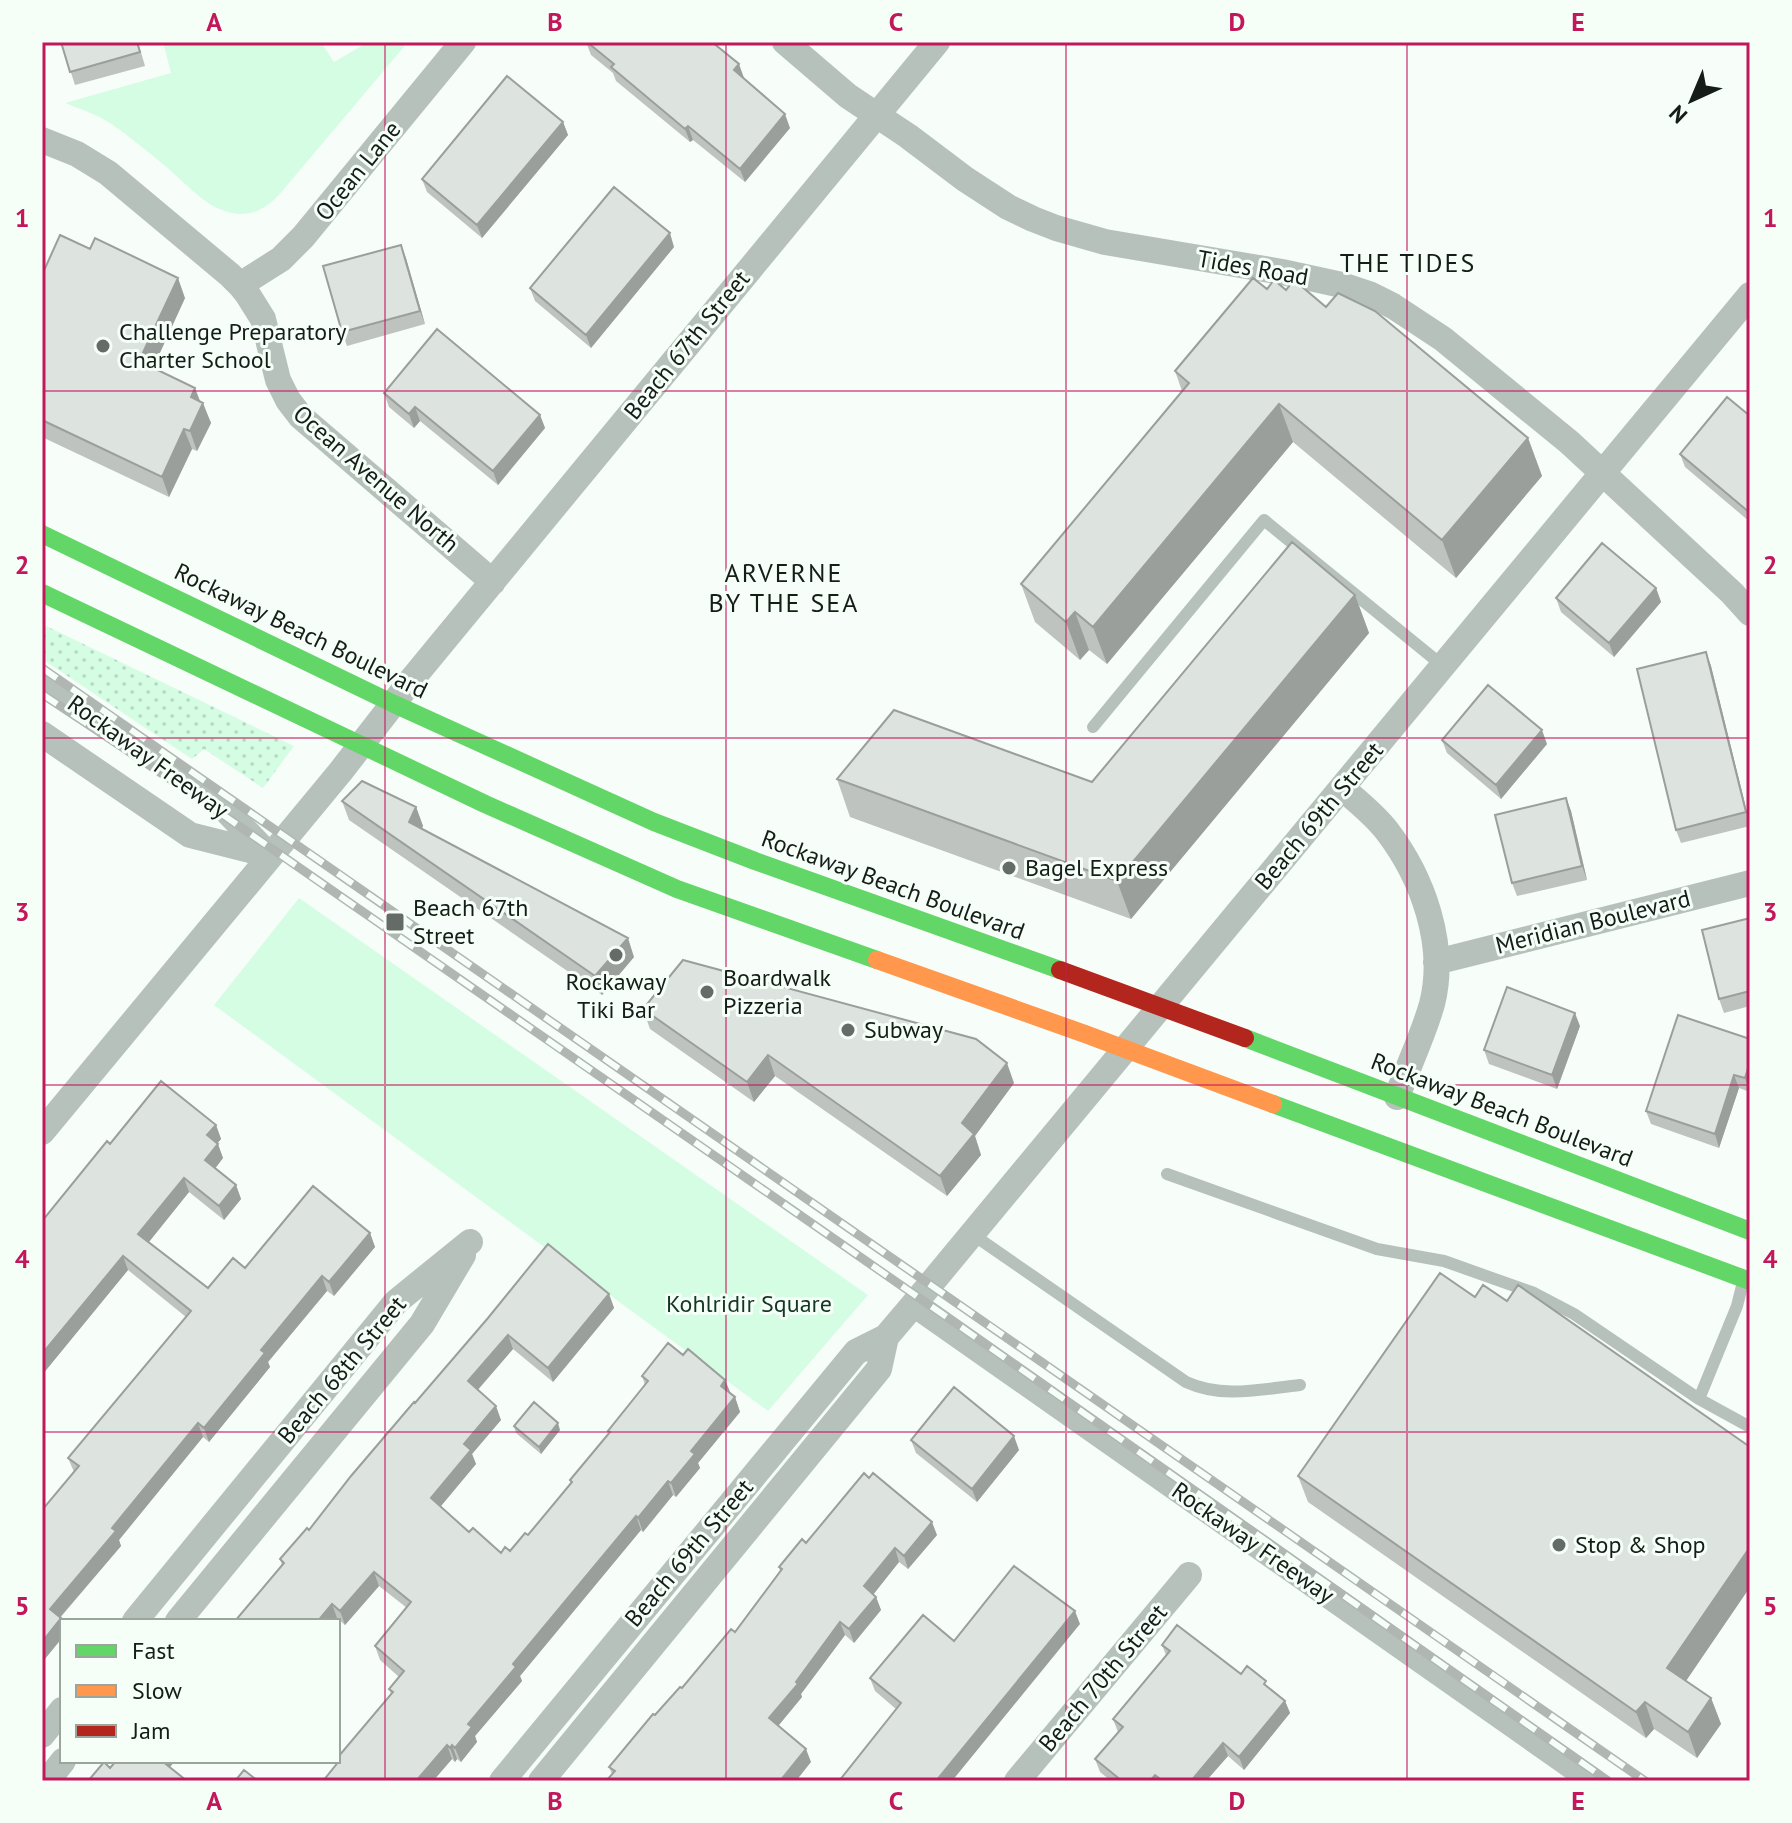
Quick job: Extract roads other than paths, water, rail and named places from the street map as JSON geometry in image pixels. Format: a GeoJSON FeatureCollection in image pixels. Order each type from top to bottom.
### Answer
{"type":"FeatureCollection","features":[{"type":"Feature","properties":{"kind":"main road","name":"Rockaway Beach Boulevard"},"geometry":{"type":"LineString","coordinates":[[42,534],[394,704],[603,800],[706,843],[752,867],[1161,1007],[1750,1231]]}},
{"type":"Feature","properties":{"kind":"main road"},"geometry":{"type":"LineString","coordinates":[[42,593],[561,839],[677,889],[737,903],[1126,1049],[1748,1273]]}},
{"type":"Feature","properties":{"kind":"street","name":"Ocean Lane"},"geometry":{"type":"LineString","coordinates":[[240,285],[281,259],[303,237],[463,42]]}},
{"type":"Feature","properties":{"kind":"street","name":"Tides Road"},"geometry":{"type":"LineString","coordinates":[[785,42],[848,96],[986,194],[1056,228],[1105,242],[1254,266],[1328,282],[1369,294],[1393,306],[1468,358],[1569,442],[1750,613]]}},
{"type":"Feature","properties":{"kind":"street","name":"Beach 67th Street"},"geometry":{"type":"LineString","coordinates":[[42,1132],[937,42]]}},
{"type":"Feature","properties":{"kind":"street","name":"Ocean Avenue North"},"geometry":{"type":"LineString","coordinates":[[42,140],[77,154],[108,173],[230,275],[248,295],[263,319],[278,380],[301,417],[493,582]]}},
{"type":"Feature","properties":{"kind":"street","name":"Beach 69th Street"},"geometry":{"type":"LineString","coordinates":[[502,1781],[856,1352],[886,1337],[914,1304],[1750,295]]}},
{"type":"Feature","properties":{"kind":"street","name":"Rockaway Freeway"},"geometry":{"type":"LineString","coordinates":[[42,683],[215,799],[269,855]]}},
{"type":"Feature","properties":{"kind":"street","name":"Rockaway Freeway"},"geometry":{"type":"LineString","coordinates":[[42,734],[190,835],[269,855]]}},
{"type":"Feature","properties":{"kind":"street"},"geometry":{"type":"LineString","coordinates":[[1342,788],[1385,828],[1408,863],[1424,899],[1435,942],[1431,1005],[1397,1097]]}},
{"type":"Feature","properties":{"kind":"street","name":"Meridian Boulevard"},"geometry":{"type":"LineString","coordinates":[[1436,962],[1750,883]]}},
{"type":"Feature","properties":{"kind":"street","name":"Beach 68th Street"},"geometry":{"type":"LineString","coordinates":[[137,1619],[396,1302],[470,1242],[422,1324],[180,1619]]}},
{"type":"Feature","properties":{"kind":"street","name":"Rockaway Freeway"},"geometry":{"type":"LineString","coordinates":[[914,1304],[1593,1781]]}},
{"type":"Feature","properties":{"kind":"street","name":"Beach 69th Street"},"geometry":{"type":"LineString","coordinates":[[541,1781],[879,1369],[886,1337]]}},
{"type":"Feature","properties":{"kind":"street","name":"Beach 70th Street"},"geometry":{"type":"LineString","coordinates":[[1017,1781],[1189,1575]]}},
{"type":"Feature","properties":{"kind":"street"},"geometry":{"type":"LineString","coordinates":[[42,1735],[60,1712]]}},
{"type":"Feature","properties":{"kind":"street"},"geometry":{"type":"LineString","coordinates":[[47,1781],[61,1763]]}},
{"type":"Feature","properties":{"kind":"lane"},"geometry":{"type":"LineString","coordinates":[[1093,727],[1264,520],[1443,666]]}},
{"type":"Feature","properties":{"kind":"lane"},"geometry":{"type":"LineString","coordinates":[[1167,1174],[1377,1249],[1444,1261],[1534,1293],[1574,1314],[1699,1399],[1750,1427]]}},
{"type":"Feature","properties":{"kind":"lane"},"geometry":{"type":"LineString","coordinates":[[972,1234],[1186,1382],[1211,1391],[1225,1392],[1300,1385]]}},
{"type":"Feature","properties":{"kind":"lane"},"geometry":{"type":"LineString","coordinates":[[1699,1399],[1748,1273]]}},
{"type":"Feature","properties":{"kind":"railway"},"geometry":{"type":"LineString","coordinates":[[42,668],[1645,1781]]}},
{"type":"Feature","properties":{"kind":"railway"},"geometry":{"type":"LineString","coordinates":[[42,694],[180,785],[951,1320],[1608,1781]]}},
{"type":"Feature","properties":{"kind":"place","name":"Challenge Preparatory Charter School"},"geometry":{"type":"Point","coordinates":[103,346]}},
{"type":"Feature","properties":{"kind":"place","name":"Bagel Express"},"geometry":{"type":"Point","coordinates":[1009,868]}},
{"type":"Feature","properties":{"kind":"place","name":"Beach 67th Street"},"geometry":{"type":"Point","coordinates":[395,922]}},
{"type":"Feature","properties":{"kind":"place","name":"Rockaway Tiki Bar"},"geometry":{"type":"Point","coordinates":[616,955]}},
{"type":"Feature","properties":{"kind":"place","name":"Boardwalk Pizzeria"},"geometry":{"type":"Point","coordinates":[707,992]}},
{"type":"Feature","properties":{"kind":"place","name":"Subway"},"geometry":{"type":"Point","coordinates":[848,1030]}},
{"type":"Feature","properties":{"kind":"place","name":"Stop & Shop"},"geometry":{"type":"Point","coordinates":[1559,1545]}},
{"type":"Feature","properties":{"kind":"district","name":"THE TIDES"},"geometry":{"type":"Point","coordinates":[1408,263]}},
{"type":"Feature","properties":{"kind":"district","name":"ARVERNE BY THE SEA"},"geometry":{"type":"Point","coordinates":[784,588]}},
{"type":"Feature","properties":{"kind":"park label","name":"Kohlridir Square"},"geometry":{"type":"Point","coordinates":[749,1304]}}]}
